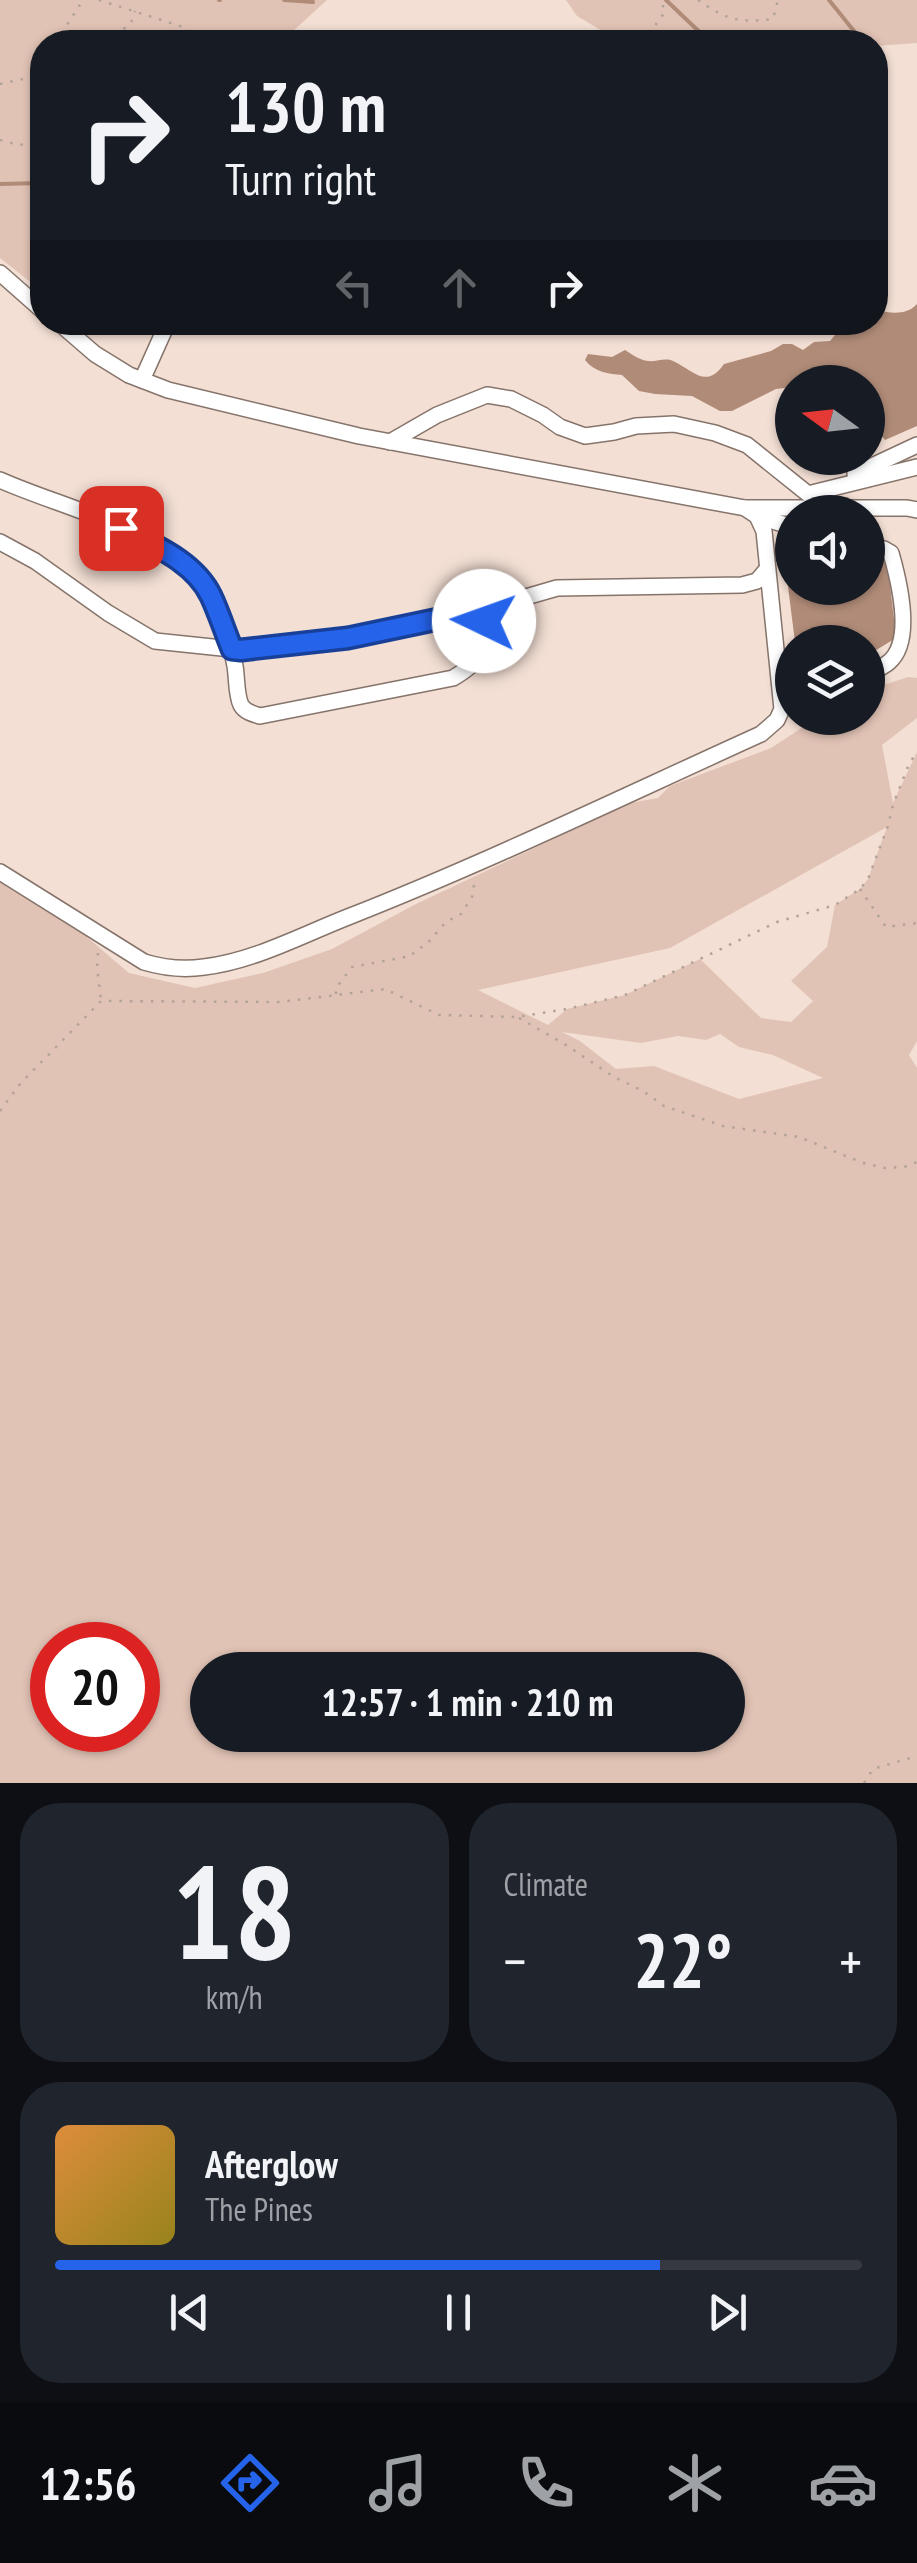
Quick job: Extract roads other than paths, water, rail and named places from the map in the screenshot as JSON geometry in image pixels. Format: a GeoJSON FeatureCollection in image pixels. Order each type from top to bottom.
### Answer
{"type":"FeatureCollection","features":[{"type":"Feature","properties":{"kind":"lane"},"geometry":{"type":"LineString","coordinates":[[0,273],[30,299]]}},
{"type":"Feature","properties":{"kind":"lane"},"geometry":{"type":"LineString","coordinates":[[73,335],[94,354],[130,375],[168,390],[390,442],[757,511],[917,510]]}},
{"type":"Feature","properties":{"kind":"lane"},"geometry":{"type":"LineString","coordinates":[[142,380],[162,335]]}},
{"type":"Feature","properties":{"kind":"lane"},"geometry":{"type":"LineString","coordinates":[[390,442],[437,414],[487,394],[511,399],[560,428],[585,436],[636,426],[674,424],[716,432],[748,445],[808,494]]}},
{"type":"Feature","properties":{"kind":"lane"},"geometry":{"type":"LineString","coordinates":[[757,511],[844,480],[917,445]]}},
{"type":"Feature","properties":{"kind":"lane"},"geometry":{"type":"LineString","coordinates":[[808,494],[917,466]]}},
{"type":"Feature","properties":{"kind":"lane"},"geometry":{"type":"LineString","coordinates":[[0,480],[121,528],[192,570],[209,592],[232,649],[241,705],[250,714],[260,716],[453,678],[469,668],[486,646],[489,633],[484,621],[472,612]]}},
{"type":"Feature","properties":{"kind":"lane"},"geometry":{"type":"LineString","coordinates":[[757,511],[775,519]]}},
{"type":"Feature","properties":{"kind":"lane"},"geometry":{"type":"LineString","coordinates":[[757,511],[764,531],[775,630]]}},
{"type":"Feature","properties":{"kind":"lane"},"geometry":{"type":"LineString","coordinates":[[0,542],[155,641],[241,650],[348,638],[472,612],[557,588],[742,585],[757,581],[766,569]]}},
{"type":"Feature","properties":{"kind":"lane"},"geometry":{"type":"LineString","coordinates":[[885,550],[891,553],[903,618],[898,652],[885,665]]}},
{"type":"Feature","properties":{"kind":"lane"},"geometry":{"type":"LineString","coordinates":[[0,872],[144,962],[164,968],[205,968],[254,954],[398,898],[761,734],[775,722]]}},
{"type":"Feature","properties":{"kind":"waterway"},"geometry":{"type":"LineString","coordinates":[[284,0],[313,2]]}},
{"type":"Feature","properties":{"kind":"waterway"},"geometry":{"type":"LineString","coordinates":[[666,0],[697,30]]}},
{"type":"Feature","properties":{"kind":"waterway"},"geometry":{"type":"LineString","coordinates":[[829,0],[853,30]]}},
{"type":"Feature","properties":{"kind":"waterway"},"geometry":{"type":"LineString","coordinates":[[0,184],[30,183]]}}]}
